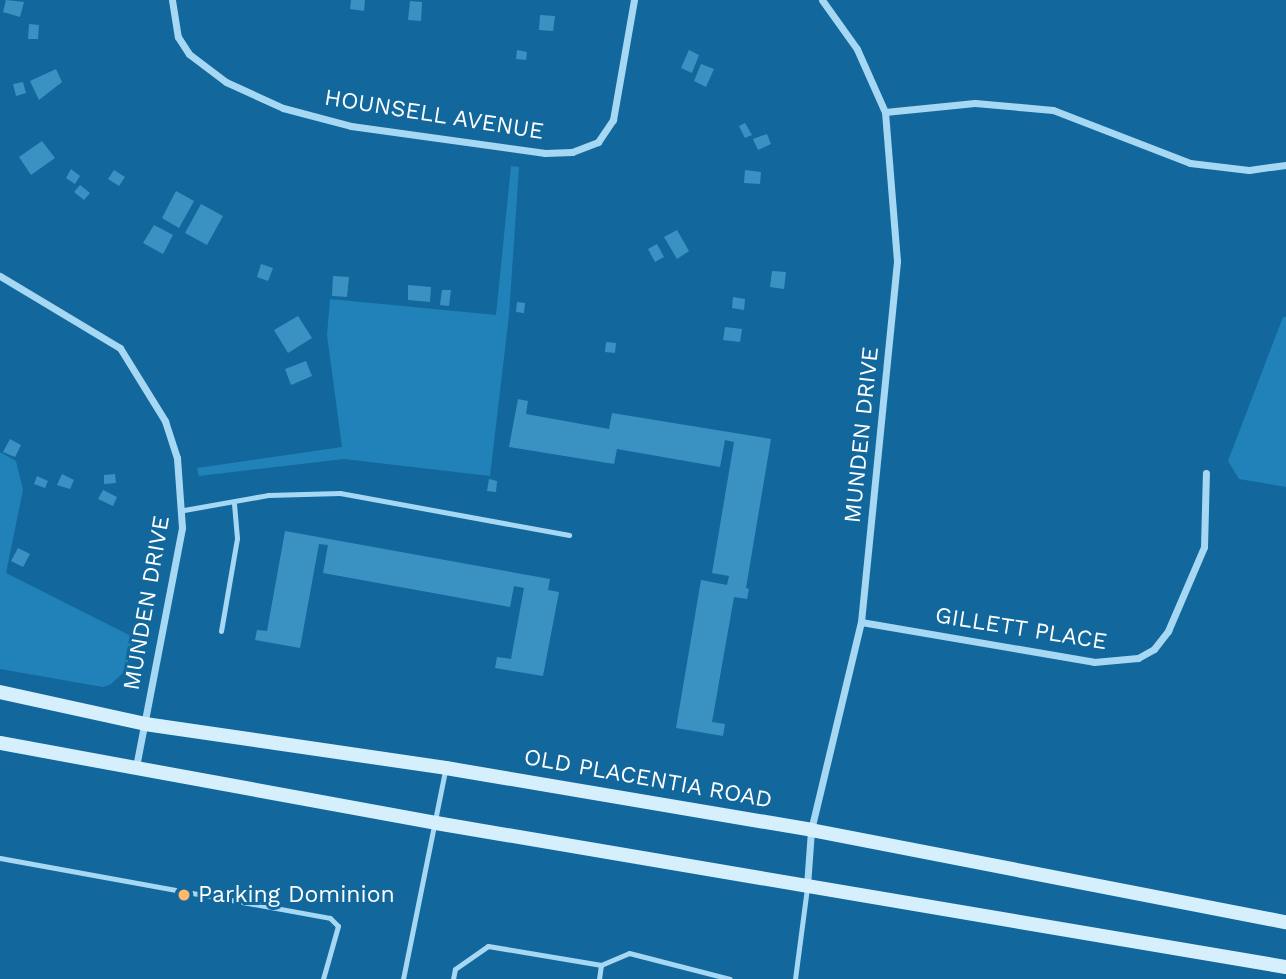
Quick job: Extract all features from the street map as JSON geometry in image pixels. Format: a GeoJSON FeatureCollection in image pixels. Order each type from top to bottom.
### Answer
{"type":"FeatureCollection","features":[{"type":"Feature","properties":{"kind":"main road","name":"OLD PLACENTIA ROAD"},"geometry":{"type":"LineString","coordinates":[[0,692],[145,724],[446,768],[811,830],[1286,922]]}},
{"type":"Feature","properties":{"kind":"main road"},"geometry":{"type":"LineString","coordinates":[[0,743],[436,823],[1286,967]]}},
{"type":"Feature","properties":{"kind":"street","name":"HOUNSELL AVENUE"},"geometry":{"type":"LineString","coordinates":[[172,0],[178,37],[189,54],[216,76],[283,108],[351,127],[545,153],[572,152],[598,142],[613,120],[634,0]]}},
{"type":"Feature","properties":{"kind":"street","name":"MUNDEN DRIVE"},"geometry":{"type":"LineString","coordinates":[[807,886],[811,830],[861,622],[895,311],[896,211],[885,113],[857,49],[822,0]]}},
{"type":"Feature","properties":{"kind":"street"},"geometry":{"type":"LineString","coordinates":[[885,113],[975,103],[1053,110],[1190,163],[1249,170],[1286,165]]}},
{"type":"Feature","properties":{"kind":"street","name":"MUNDEN DRIVE"},"geometry":{"type":"LineString","coordinates":[[0,276],[120,348],[168,429],[182,475],[184,510],[136,768]]}},
{"type":"Feature","properties":{"kind":"street","name":"GILLETT PLACE"},"geometry":{"type":"LineString","coordinates":[[861,622],[1094,663],[1138,658],[1154,649],[1168,631],[1204,547],[1206,473]]}},
{"type":"Feature","properties":{"kind":"lane"},"geometry":{"type":"LineString","coordinates":[[184,510],[234,504],[268,495],[340,493],[569,535]]}},
{"type":"Feature","properties":{"kind":"lane"},"geometry":{"type":"LineString","coordinates":[[221,631],[237,538],[234,504]]}},
{"type":"Feature","properties":{"kind":"lane"},"geometry":{"type":"LineString","coordinates":[[402,979],[446,768]]}},
{"type":"Feature","properties":{"kind":"lane"},"geometry":{"type":"LineString","coordinates":[[0,858],[322,915],[338,926],[323,979]]}},
{"type":"Feature","properties":{"kind":"lane"},"geometry":{"type":"LineString","coordinates":[[794,979],[807,886]]}},
{"type":"Feature","properties":{"kind":"lane"},"geometry":{"type":"LineString","coordinates":[[453,979],[455,969],[488,946],[601,965],[629,953],[730,979]]}},
{"type":"Feature","properties":{"kind":"lane"},"geometry":{"type":"LineString","coordinates":[[598,979],[601,965]]}},
{"type":"Feature","properties":{"kind":"shaded area"},"geometry":{"type":"Polygon","coordinates":[[[511,166],[519,167],[509,315],[490,476],[344,459],[199,476],[197,468],[342,447],[327,335],[330,299],[496,315],[511,166]]]}},
{"type":"Feature","properties":{"kind":"shaded area"},"geometry":{"type":"Polygon","coordinates":[[[1283,317],[1286,317],[1286,487],[1239,479],[1228,461],[1283,317]]]}},
{"type":"Feature","properties":{"kind":"shaded area"},"geometry":{"type":"Polygon","coordinates":[[[0,452],[16,461],[23,490],[6,573],[133,637],[126,670],[111,684],[103,687],[0,669],[0,452]]]}},
{"type":"Feature","properties":{"kind":"building"},"geometry":{"type":"Polygon","coordinates":[[[6,0],[24,2],[20,17],[3,12],[6,0]]]}},
{"type":"Feature","properties":{"kind":"building"},"geometry":{"type":"Polygon","coordinates":[[[351,0],[365,0],[364,11],[350,9],[351,0]]]}},
{"type":"Feature","properties":{"kind":"building"},"geometry":{"type":"Polygon","coordinates":[[[410,1],[422,2],[421,21],[408,20],[410,1]]]}},
{"type":"Feature","properties":{"kind":"building"},"geometry":{"type":"Polygon","coordinates":[[[540,15],[555,16],[553,31],[539,30],[540,15]]]}},
{"type":"Feature","properties":{"kind":"building"},"geometry":{"type":"Polygon","coordinates":[[[29,24],[39,25],[38,39],[28,39],[29,24]]]}},
{"type":"Feature","properties":{"kind":"building"},"geometry":{"type":"Polygon","coordinates":[[[517,50],[527,52],[526,60],[516,59],[517,50]]]}},
{"type":"Feature","properties":{"kind":"building"},"geometry":{"type":"Polygon","coordinates":[[[689,50],[699,55],[692,73],[681,68],[689,50]]]}},
{"type":"Feature","properties":{"kind":"building"},"geometry":{"type":"Polygon","coordinates":[[[701,64],[714,69],[706,87],[694,81],[701,64]]]}},
{"type":"Feature","properties":{"kind":"building"},"geometry":{"type":"Polygon","coordinates":[[[56,69],[62,82],[39,100],[30,81],[56,69]]]}},
{"type":"Feature","properties":{"kind":"building"},"geometry":{"type":"Polygon","coordinates":[[[23,82],[26,93],[16,96],[13,84],[23,82]]]}},
{"type":"Feature","properties":{"kind":"building"},"geometry":{"type":"Polygon","coordinates":[[[745,123],[752,135],[745,138],[739,126],[745,123]]]}},
{"type":"Feature","properties":{"kind":"building"},"geometry":{"type":"Polygon","coordinates":[[[767,134],[771,144],[758,150],[753,139],[767,134]]]}},
{"type":"Feature","properties":{"kind":"building"},"geometry":{"type":"Polygon","coordinates":[[[42,141],[55,158],[31,175],[19,157],[42,141]]]}},
{"type":"Feature","properties":{"kind":"building"},"geometry":{"type":"Polygon","coordinates":[[[71,169],[80,176],[75,184],[66,178],[71,169]]]}},
{"type":"Feature","properties":{"kind":"building"},"geometry":{"type":"Polygon","coordinates":[[[114,170],[125,177],[119,186],[108,179],[114,170]]]}},
{"type":"Feature","properties":{"kind":"building"},"geometry":{"type":"Polygon","coordinates":[[[745,170],[761,172],[760,184],[744,183],[745,170]]]}},
{"type":"Feature","properties":{"kind":"building"},"geometry":{"type":"Polygon","coordinates":[[[80,185],[90,193],[84,200],[74,192],[80,185]]]}},
{"type":"Feature","properties":{"kind":"building"},"geometry":{"type":"Polygon","coordinates":[[[176,191],[194,201],[179,228],[162,218],[176,191]]]}},
{"type":"Feature","properties":{"kind":"building"},"geometry":{"type":"Polygon","coordinates":[[[201,204],[223,216],[207,245],[185,233],[201,204]]]}},
{"type":"Feature","properties":{"kind":"building"},"geometry":{"type":"Polygon","coordinates":[[[154,225],[173,235],[163,254],[143,243],[154,225]]]}},
{"type":"Feature","properties":{"kind":"building"},"geometry":{"type":"Polygon","coordinates":[[[677,230],[689,251],[677,259],[664,237],[677,230]]]}},
{"type":"Feature","properties":{"kind":"building"},"geometry":{"type":"Polygon","coordinates":[[[657,244],[664,257],[655,262],[648,249],[657,244]]]}},
{"type":"Feature","properties":{"kind":"building"},"geometry":{"type":"Polygon","coordinates":[[[261,264],[273,268],[268,281],[257,277],[261,264]]]}},
{"type":"Feature","properties":{"kind":"building"},"geometry":{"type":"Polygon","coordinates":[[[772,271],[786,272],[784,289],[770,287],[772,271]]]}},
{"type":"Feature","properties":{"kind":"building"},"geometry":{"type":"Polygon","coordinates":[[[333,276],[349,277],[347,297],[332,296],[333,276]]]}},
{"type":"Feature","properties":{"kind":"building"},"geometry":{"type":"Polygon","coordinates":[[[408,285],[431,287],[430,302],[408,300],[408,285]]]}},
{"type":"Feature","properties":{"kind":"building"},"geometry":{"type":"Polygon","coordinates":[[[442,290],[451,290],[449,306],[440,305],[442,290]]]}},
{"type":"Feature","properties":{"kind":"building"},"geometry":{"type":"Polygon","coordinates":[[[733,297],[745,299],[744,310],[732,308],[733,297]]]}},
{"type":"Feature","properties":{"kind":"building"},"geometry":{"type":"Polygon","coordinates":[[[517,302],[525,303],[524,313],[516,312],[517,302]]]}},
{"type":"Feature","properties":{"kind":"building"},"geometry":{"type":"Polygon","coordinates":[[[298,316],[312,338],[288,353],[274,330],[298,316]]]}},
{"type":"Feature","properties":{"kind":"building"},"geometry":{"type":"Polygon","coordinates":[[[725,327],[742,329],[740,342],[723,340],[725,327]]]}},
{"type":"Feature","properties":{"kind":"building"},"geometry":{"type":"Polygon","coordinates":[[[606,342],[616,343],[615,353],[605,352],[606,342]]]}},
{"type":"Feature","properties":{"kind":"building"},"geometry":{"type":"Polygon","coordinates":[[[306,361],[312,376],[291,385],[285,369],[306,361]]]}},
{"type":"Feature","properties":{"kind":"building"},"geometry":{"type":"Polygon","coordinates":[[[518,399],[528,401],[526,414],[609,429],[612,413],[771,439],[746,588],[749,589],[747,599],[734,597],[712,722],[725,724],[723,736],[676,728],[701,580],[727,585],[729,576],[712,573],[734,442],[725,440],[720,467],[617,449],[614,464],[509,447],[518,399]]]}},
{"type":"Feature","properties":{"kind":"building"},"geometry":{"type":"Polygon","coordinates":[[[10,439],[21,445],[15,457],[3,452],[10,439]]]}},
{"type":"Feature","properties":{"kind":"building"},"geometry":{"type":"Polygon","coordinates":[[[62,474],[74,480],[70,489],[57,485],[62,474]]]}},
{"type":"Feature","properties":{"kind":"building"},"geometry":{"type":"Polygon","coordinates":[[[115,474],[116,483],[104,484],[104,475],[115,474]]]}},
{"type":"Feature","properties":{"kind":"building"},"geometry":{"type":"Polygon","coordinates":[[[37,476],[48,481],[45,488],[34,484],[37,476]]]}},
{"type":"Feature","properties":{"kind":"building"},"geometry":{"type":"Polygon","coordinates":[[[489,479],[497,481],[496,492],[487,491],[489,479]]]}},
{"type":"Feature","properties":{"kind":"building"},"geometry":{"type":"Polygon","coordinates":[[[103,490],[117,497],[113,506],[98,499],[103,490]]]}},
{"type":"Feature","properties":{"kind":"building"},"geometry":{"type":"Polygon","coordinates":[[[285,531],[550,579],[548,590],[559,592],[543,676],[495,668],[497,657],[511,659],[524,588],[514,586],[510,607],[323,573],[328,545],[319,544],[300,648],[255,640],[257,630],[267,631],[285,531]]]}},
{"type":"Feature","properties":{"kind":"building"},"geometry":{"type":"Polygon","coordinates":[[[18,548],[30,554],[23,567],[11,561],[18,548]]]}},
{"type":"Feature","properties":{"kind":"place","name":"Parking Dominion"},"geometry":{"type":"Point","coordinates":[184,895]}}]}
